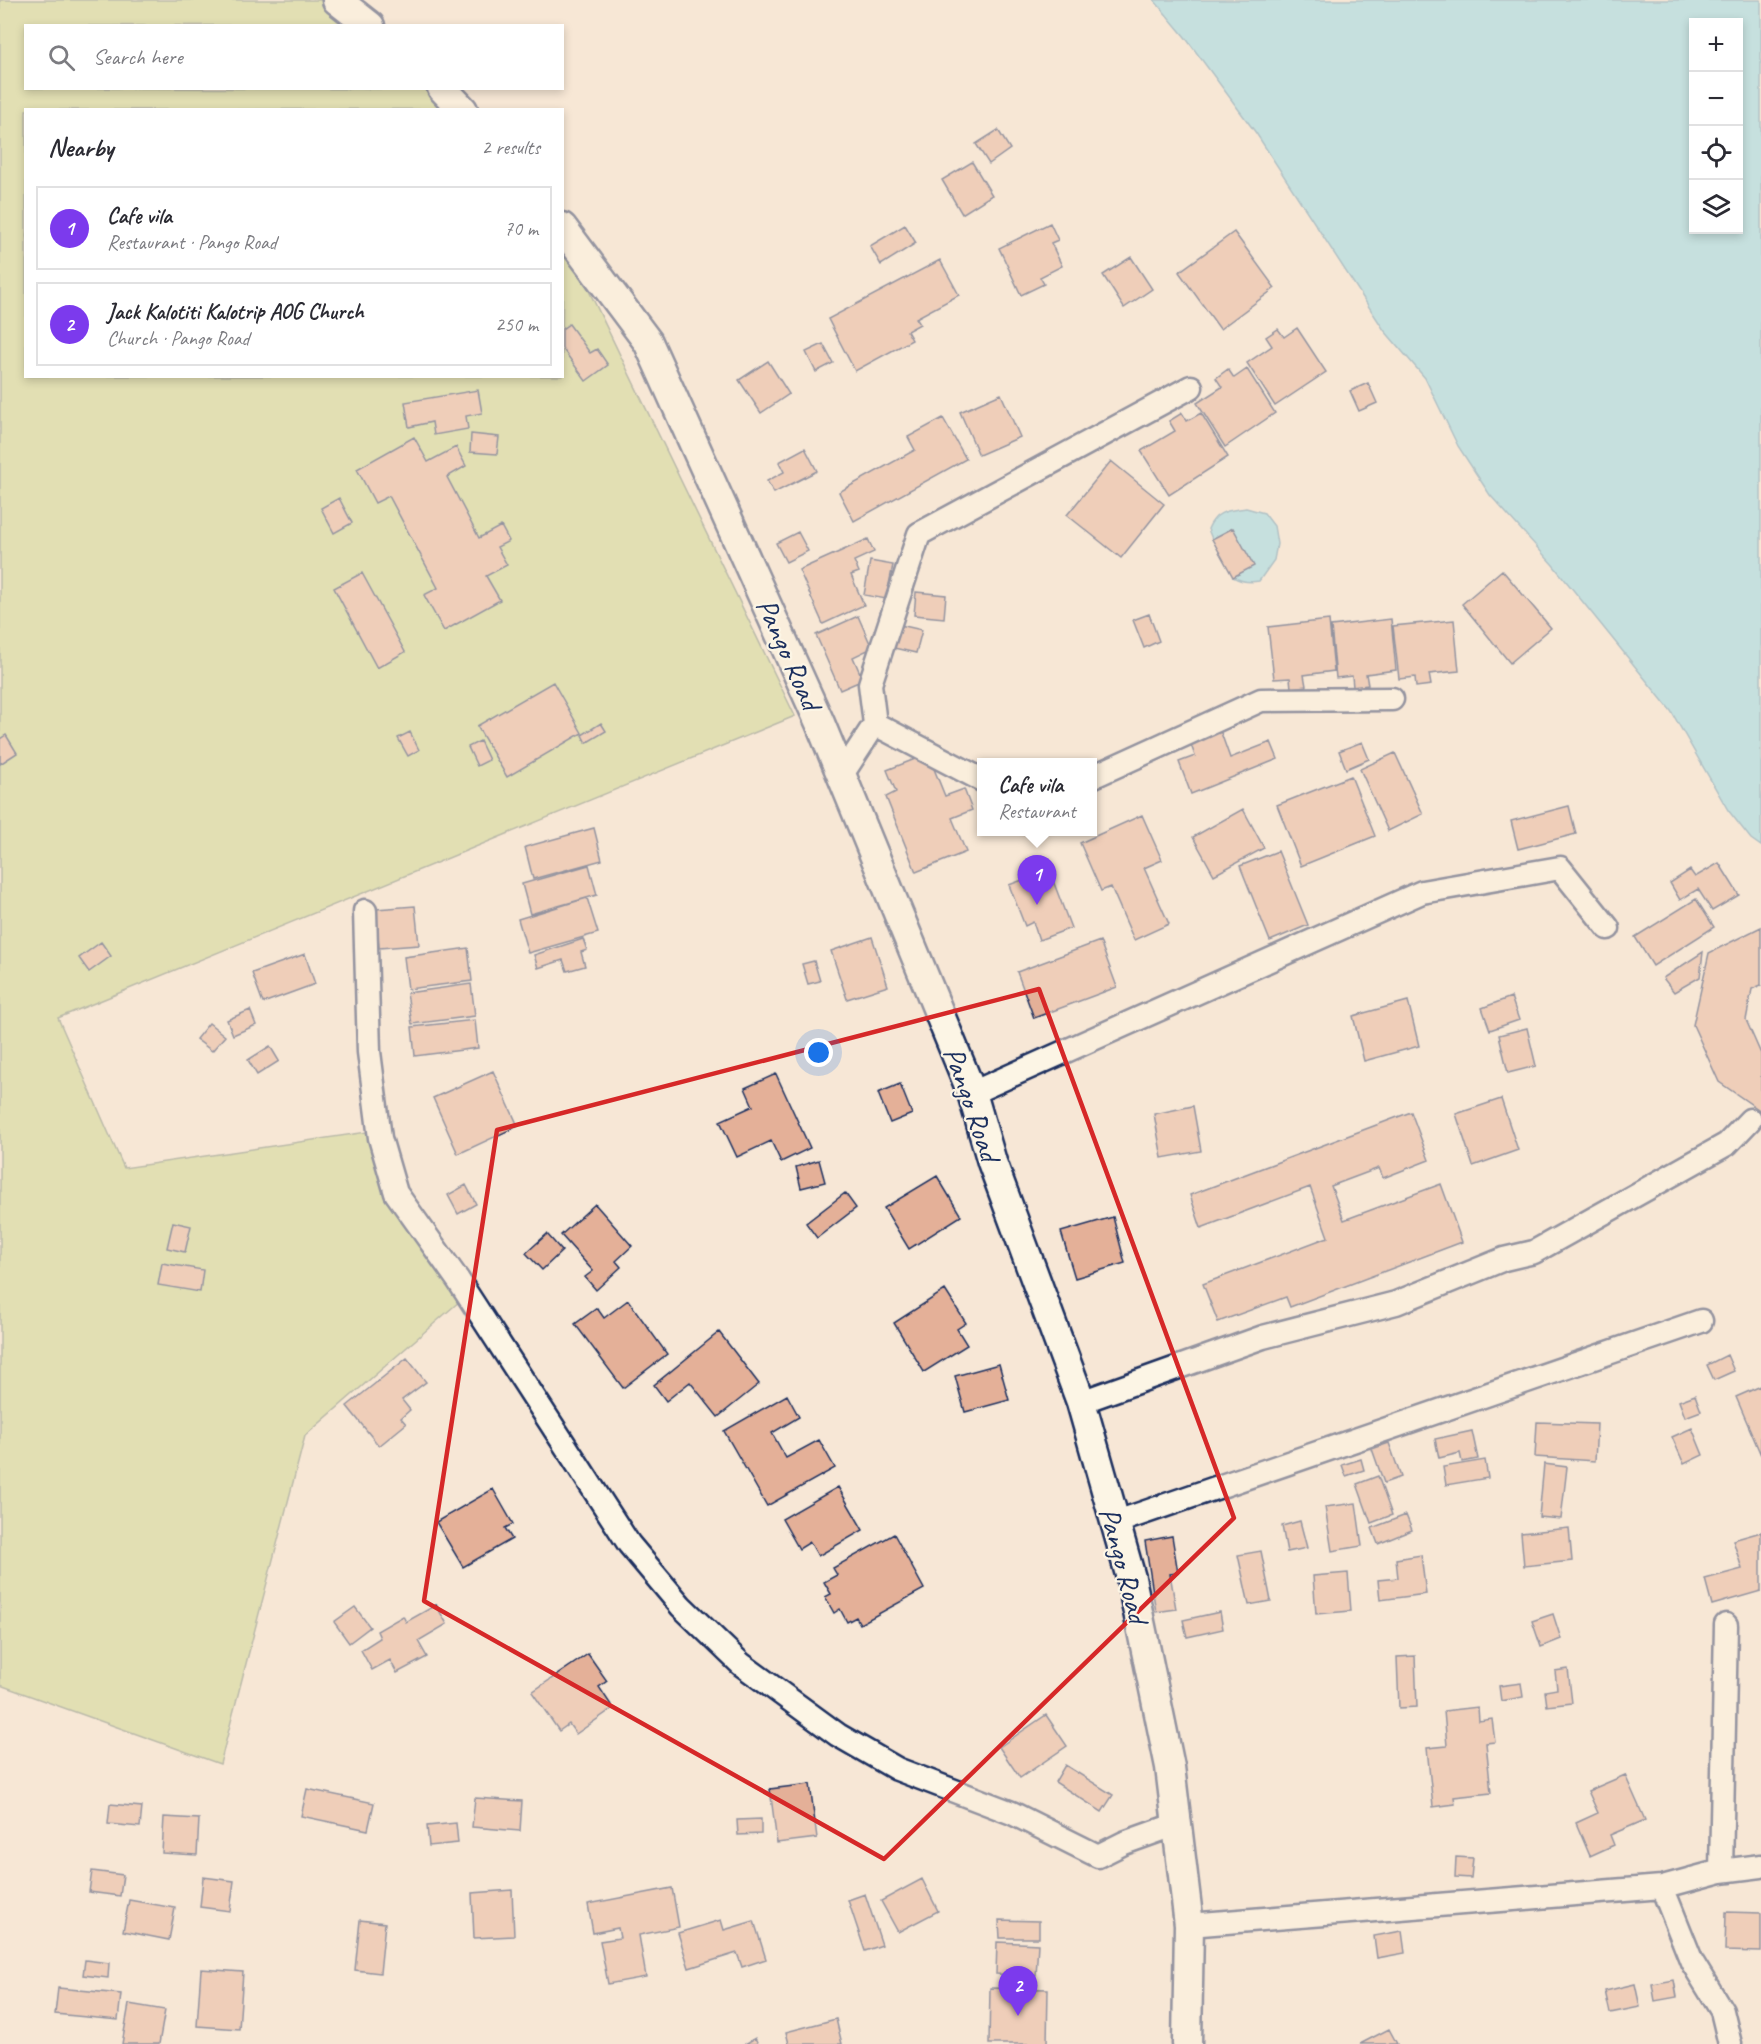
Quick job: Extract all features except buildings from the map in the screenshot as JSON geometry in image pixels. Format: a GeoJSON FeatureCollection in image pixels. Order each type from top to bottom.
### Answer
{"type":"FeatureCollection","features":[{"type":"Feature","properties":{"kind":"street"},"geometry":{"type":"LineString","coordinates":[[337,0],[367,24]]}},
{"type":"Feature","properties":{"kind":"street"},"geometry":{"type":"LineString","coordinates":[[444,90],[461,108]]}},
{"type":"Feature","properties":{"kind":"street","name":"Pango Road"},"geometry":{"type":"LineString","coordinates":[[564,230],[648,342],[820,723],[972,1093],[992,1161],[1081,1402],[1131,1578],[1170,1767],[1189,1925],[1187,2044]]}},
{"type":"Feature","properties":{"kind":"street"},"geometry":{"type":"LineString","coordinates":[[841,776],[875,724],[870,684],[919,534],[1191,387]]}},
{"type":"Feature","properties":{"kind":"street"},"geometry":{"type":"LineString","coordinates":[[1097,775],[1261,700],[1392,699]]}},
{"type":"Feature","properties":{"kind":"street"},"geometry":{"type":"LineString","coordinates":[[875,724],[977,778]]}},
{"type":"Feature","properties":{"kind":"street"},"geometry":{"type":"LineString","coordinates":[[972,1093],[1422,892],[1560,868],[1608,928]]}},
{"type":"Feature","properties":{"kind":"street"},"geometry":{"type":"LineString","coordinates":[[365,912],[369,1052],[380,1138],[396,1193],[458,1280],[629,1544],[681,1606],[741,1664],[838,1735],[897,1769],[1011,1813],[1098,1856],[1124,1843],[1177,1824]]}},
{"type":"Feature","properties":{"kind":"street"},"geometry":{"type":"LineString","coordinates":[[1081,1402],[1263,1337],[1396,1303],[1504,1259],[1533,1252],[1727,1144],[1750,1120]]}},
{"type":"Feature","properties":{"kind":"street"},"geometry":{"type":"LineString","coordinates":[[1114,1523],[1701,1321]]}},
{"type":"Feature","properties":{"kind":"street"},"geometry":{"type":"LineString","coordinates":[[1721,1871],[1726,1625]]}},
{"type":"Feature","properties":{"kind":"street"},"geometry":{"type":"LineString","coordinates":[[1189,1925],[1662,1887],[1721,1871],[1761,1866]]}},
{"type":"Feature","properties":{"kind":"street"},"geometry":{"type":"LineString","coordinates":[[1662,1887],[1692,1962],[1722,2011],[1730,2044]]}},
{"type":"Feature","properties":{"kind":"highlighted area"},"geometry":{"type":"Polygon","coordinates":[[[1039,989],[1234,1518],[884,1859],[424,1601],[497,1130],[1039,989]]]}},
{"type":"Feature","properties":{"kind":"green space"},"geometry":{"type":"Polygon","coordinates":[[[0,0],[322,0],[353,24],[24,24],[24,90],[426,90],[445,108],[24,108],[24,378],[564,378],[564,246],[574,260],[795,716],[58,1018],[124,1168],[367,1132],[389,1202],[460,1301],[305,1436],[220,1764],[0,1685],[0,0]]]}},
{"type":"Feature","properties":{"kind":"water"},"geometry":{"type":"Polygon","coordinates":[[[1154,0],[1761,0],[1761,846],[1751,839],[1728,810],[1671,711],[1553,565],[1490,495],[1458,446],[1425,378],[1384,330],[1256,133],[1185,37],[1154,0]]]}},
{"type":"Feature","properties":{"kind":"water"},"geometry":{"type":"Polygon","coordinates":[[[1246,508],[1264,513],[1274,526],[1277,544],[1274,560],[1259,581],[1255,582],[1246,582],[1233,577],[1253,566],[1233,528],[1212,539],[1208,529],[1219,515],[1246,508]]]}},
{"type":"Feature","properties":{"kind":"place","name":"Cafe vila"},"geometry":{"type":"Point","coordinates":[1037,905]}},
{"type":"Feature","properties":{"kind":"place","name":"Jack Kalotiti Kalotrip AOG Church"},"geometry":{"type":"Point","coordinates":[1018,2016]}}]}
